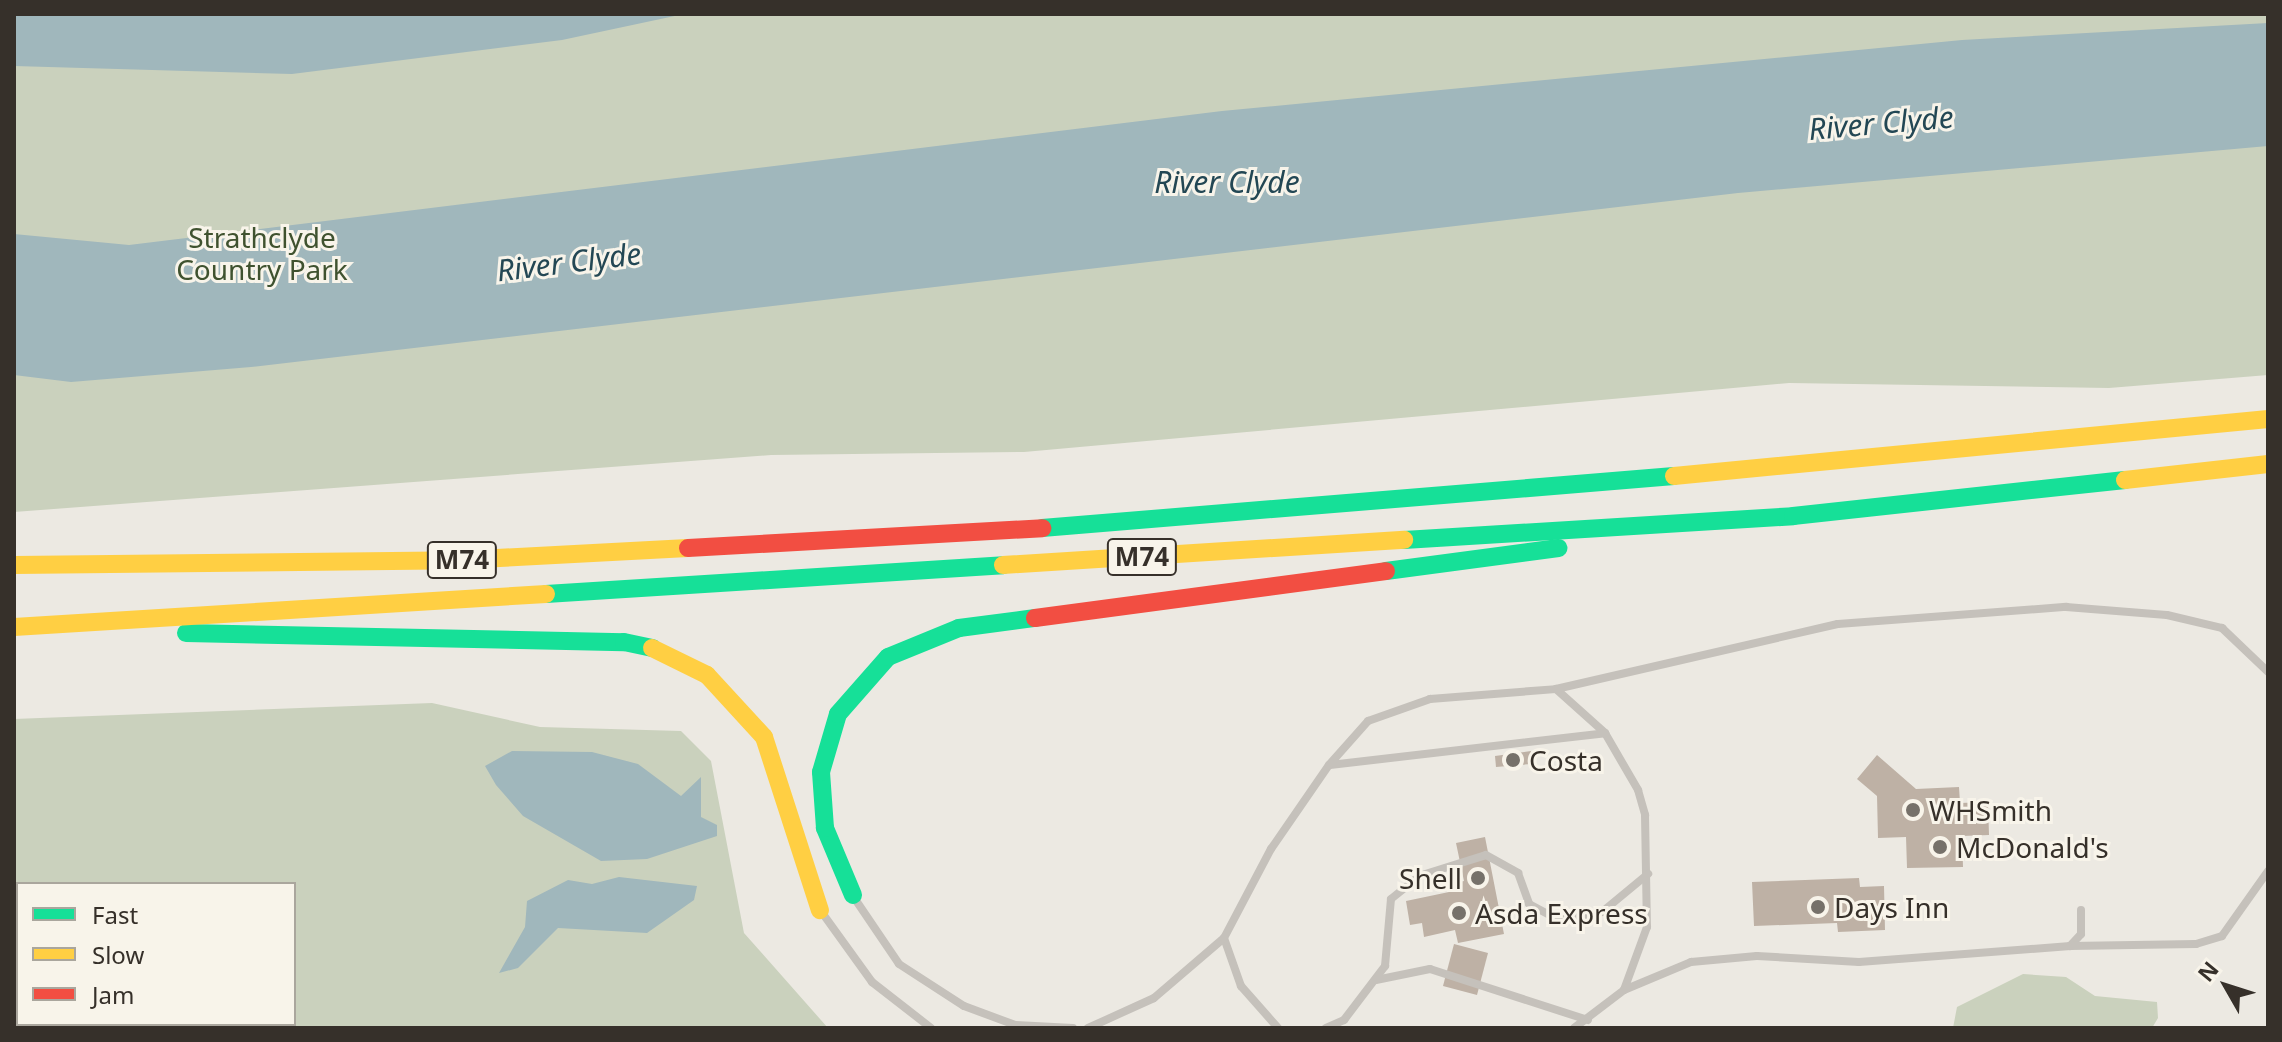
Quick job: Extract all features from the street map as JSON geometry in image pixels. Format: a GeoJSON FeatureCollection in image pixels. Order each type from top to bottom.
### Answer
{"type":"FeatureCollection","features":[{"type":"Feature","properties":{"kind":"highway","name":"M74"},"geometry":{"type":"LineString","coordinates":[[14,565],[460,560],[894,538],[1345,507],[2268,419]]}},
{"type":"Feature","properties":{"kind":"highway","name":"M74"},"geometry":{"type":"LineString","coordinates":[[14,628],[1793,516],[2268,464]]}},
{"type":"Feature","properties":{"kind":"highway"},"geometry":{"type":"LineString","coordinates":[[853,895],[825,828],[821,772],[838,714],[888,657],[959,628],[1793,516]]}},
{"type":"Feature","properties":{"kind":"highway"},"geometry":{"type":"LineString","coordinates":[[14,628],[624,642],[663,651],[707,675],[764,737],[820,910]]}},
{"type":"Feature","properties":{"kind":"lane"},"geometry":{"type":"LineString","coordinates":[[1088,1028],[1154,998],[1224,938],[1271,849],[1329,765],[1368,721],[1430,699],[1556,689],[1838,624],[2066,607],[2167,615],[2222,628],[2268,672]]}},
{"type":"Feature","properties":{"kind":"lane"},"geometry":{"type":"LineString","coordinates":[[1556,689],[1605,733],[1638,790],[1648,874],[1647,927],[1624,990]]}},
{"type":"Feature","properties":{"kind":"lane"},"geometry":{"type":"LineString","coordinates":[[1329,765],[1605,733]]}},
{"type":"Feature","properties":{"kind":"lane"},"geometry":{"type":"LineString","coordinates":[[1326,1028],[1344,1020],[1385,966],[1391,899],[1419,876],[1486,855],[1518,873],[1529,904],[1559,920],[1602,912],[1648,874]]}},
{"type":"Feature","properties":{"kind":"lane"},"geometry":{"type":"LineString","coordinates":[[1574,1028],[1624,990],[1691,962],[1757,956],[1933,959],[2070,946],[2196,944],[2222,936],[2268,871]]}},
{"type":"Feature","properties":{"kind":"lane"},"geometry":{"type":"LineString","coordinates":[[853,895],[899,964],[964,1006],[1015,1025],[1073,1028]]}},
{"type":"Feature","properties":{"kind":"lane"},"geometry":{"type":"LineString","coordinates":[[820,910],[872,982],[931,1028]]}},
{"type":"Feature","properties":{"kind":"lane"},"geometry":{"type":"LineString","coordinates":[[2070,946],[2081,934],[2081,910]]}},
{"type":"Feature","properties":{"kind":"lane"},"geometry":{"type":"LineString","coordinates":[[1224,938],[1241,986],[1278,1028]]}},
{"type":"Feature","properties":{"kind":"lane"},"geometry":{"type":"LineString","coordinates":[[1376,980],[1430,969],[1588,1020]]}},
{"type":"Feature","properties":{"kind":"green space","name":"Strathclyde Country Park"},"geometry":{"type":"Polygon","coordinates":[[[14,14],[2268,14],[2268,375],[2109,388],[1789,383],[1024,452],[771,455],[14,512],[14,14]]]}},
{"type":"Feature","properties":{"kind":"green space"},"geometry":{"type":"Polygon","coordinates":[[[432,703],[540,727],[681,731],[711,761],[744,933],[828,1028],[14,1028],[14,719],[432,703]]]}},
{"type":"Feature","properties":{"kind":"green space"},"geometry":{"type":"Polygon","coordinates":[[[2023,974],[2066,977],[2095,996],[2157,1002],[2158,1018],[2152,1028],[1953,1028],[1957,1007],[2023,974]]]}},
{"type":"Feature","properties":{"kind":"water"},"geometry":{"type":"Polygon","coordinates":[[[14,14],[684,14],[562,40],[292,74],[14,66],[14,14]]]}},
{"type":"Feature","properties":{"kind":"water","name":"River Clyde"},"geometry":{"type":"Polygon","coordinates":[[[2268,23],[2268,146],[1738,193],[251,367],[71,382],[14,375],[14,234],[129,245],[1222,111],[1962,40],[2268,23]]]}},
{"type":"Feature","properties":{"kind":"water"},"geometry":{"type":"Polygon","coordinates":[[[512,751],[592,752],[638,764],[681,796],[701,777],[701,817],[717,825],[717,836],[647,859],[601,861],[523,816],[496,785],[485,766],[512,751]]]}},
{"type":"Feature","properties":{"kind":"water"},"geometry":{"type":"Polygon","coordinates":[[[619,877],[697,886],[694,900],[647,933],[558,928],[518,968],[499,973],[525,927],[527,901],[568,880],[592,884],[619,877]]]}},
{"type":"Feature","properties":{"kind":"building","name":"Costa"},"geometry":{"type":"Polygon","coordinates":[[[1531,751],[1531,764],[1496,767],[1495,756],[1531,751]]]}},
{"type":"Feature","properties":{"kind":"building"},"geometry":{"type":"Polygon","coordinates":[[[1877,755],[1916,789],[1959,787],[1960,803],[1988,802],[1989,835],[1962,836],[1963,867],[1907,868],[1906,837],[1878,838],[1877,796],[1857,779],[1877,755]]]}},
{"type":"Feature","properties":{"kind":"building"},"geometry":{"type":"Polygon","coordinates":[[[1485,837],[1504,934],[1458,943],[1455,930],[1424,937],[1422,923],[1410,925],[1406,901],[1449,892],[1448,884],[1464,881],[1456,843],[1485,837]]]}},
{"type":"Feature","properties":{"kind":"building"},"geometry":{"type":"Polygon","coordinates":[[[1859,878],[1860,887],[1884,886],[1885,930],[1838,932],[1837,923],[1754,926],[1752,882],[1859,878]]]}},
{"type":"Feature","properties":{"kind":"building"},"geometry":{"type":"Polygon","coordinates":[[[1454,944],[1488,953],[1477,995],[1443,986],[1454,944]]]}},
{"type":"Feature","properties":{"kind":"traffic: fast"},"geometry":{"type":"LineString","coordinates":[[1042,528],[1674,476]]}},
{"type":"Feature","properties":{"kind":"traffic: fast"},"geometry":{"type":"LineString","coordinates":[[1404,540],[1793,516],[2125,480]]}},
{"type":"Feature","properties":{"kind":"traffic: fast"},"geometry":{"type":"LineString","coordinates":[[1386,571],[1558,548]]}},
{"type":"Feature","properties":{"kind":"traffic: fast"},"geometry":{"type":"LineString","coordinates":[[546,594],[1003,565]]}},
{"type":"Feature","properties":{"kind":"traffic: fast"},"geometry":{"type":"LineString","coordinates":[[853,895],[825,828],[821,772],[838,714],[888,657],[959,628],[1035,618]]}},
{"type":"Feature","properties":{"kind":"traffic: fast"},"geometry":{"type":"LineString","coordinates":[[186,633],[624,642],[652,648]]}},
{"type":"Feature","properties":{"kind":"traffic: slow"},"geometry":{"type":"LineString","coordinates":[[1674,476],[2268,419]]}},
{"type":"Feature","properties":{"kind":"traffic: slow"},"geometry":{"type":"LineString","coordinates":[[2125,480],[2268,464]]}},
{"type":"Feature","properties":{"kind":"traffic: slow"},"geometry":{"type":"LineString","coordinates":[[1003,565],[1404,540]]}},
{"type":"Feature","properties":{"kind":"traffic: slow"},"geometry":{"type":"LineString","coordinates":[[14,565],[460,560],[688,548]]}},
{"type":"Feature","properties":{"kind":"traffic: slow"},"geometry":{"type":"LineString","coordinates":[[14,627],[546,594]]}},
{"type":"Feature","properties":{"kind":"traffic: slow"},"geometry":{"type":"LineString","coordinates":[[652,648],[707,675],[764,737],[820,910]]}},
{"type":"Feature","properties":{"kind":"traffic: jam"},"geometry":{"type":"LineString","coordinates":[[688,548],[1042,528]]}},
{"type":"Feature","properties":{"kind":"traffic: jam"},"geometry":{"type":"LineString","coordinates":[[1035,618],[1386,571]]}},
{"type":"Feature","properties":{"kind":"place","name":"Costa"},"geometry":{"type":"Point","coordinates":[1513,760]}},
{"type":"Feature","properties":{"kind":"place","name":"WHSmith"},"geometry":{"type":"Point","coordinates":[1913,810]}},
{"type":"Feature","properties":{"kind":"place","name":"McDonald's"},"geometry":{"type":"Point","coordinates":[1940,847]}},
{"type":"Feature","properties":{"kind":"place","name":"Shell"},"geometry":{"type":"Point","coordinates":[1478,878]}},
{"type":"Feature","properties":{"kind":"place","name":"Days Inn"},"geometry":{"type":"Point","coordinates":[1818,907]}},
{"type":"Feature","properties":{"kind":"place","name":"Asda Express"},"geometry":{"type":"Point","coordinates":[1459,913]}}]}
